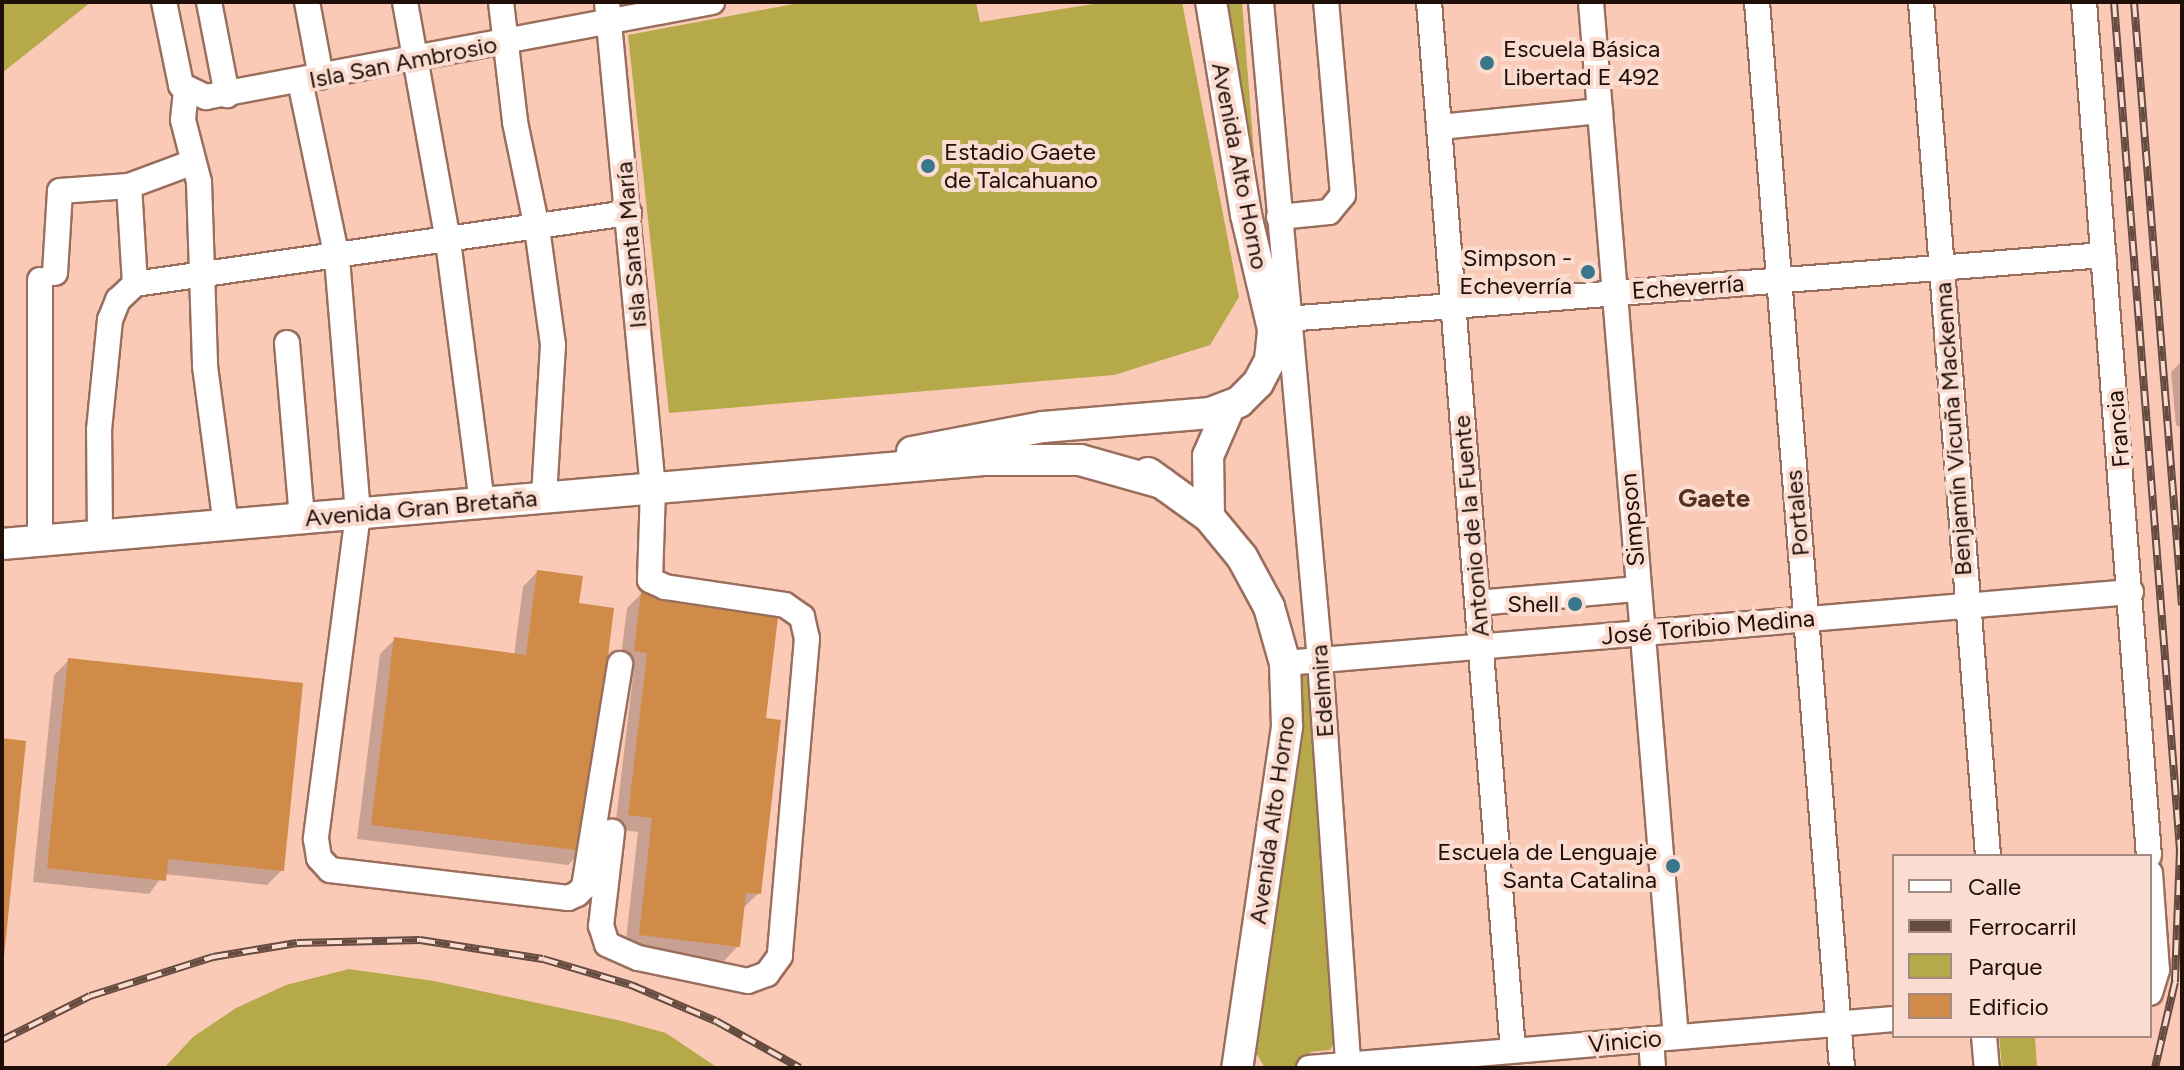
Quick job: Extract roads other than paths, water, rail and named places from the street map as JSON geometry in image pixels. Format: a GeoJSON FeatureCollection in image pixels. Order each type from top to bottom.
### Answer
{"type":"FeatureCollection","features":[{"type":"Feature","properties":{"kind":"main road","name":"Avenida Alto Horno"},"geometry":{"type":"LineString","coordinates":[[1211,2],[1246,215],[1280,319],[1265,372],[1250,393],[1229,408]]}},
{"type":"Feature","properties":{"kind":"main road","name":"Avenida Gran Bretaña"},"geometry":{"type":"LineString","coordinates":[[841,473],[1002,432],[1169,419],[1229,408]]}},
{"type":"Feature","properties":{"kind":"main road"},"geometry":{"type":"LineString","coordinates":[[1209,517],[1208,456],[1229,408]]}},
{"type":"Feature","properties":{"kind":"main road","name":"Avenida Gran Bretaña"},"geometry":{"type":"LineString","coordinates":[[1052,435],[1085,424]]}},
{"type":"Feature","properties":{"kind":"main road","name":"Avenida Gran Bretaña"},"geometry":{"type":"LineString","coordinates":[[1002,432],[1052,435],[1105,450],[1162,483],[1209,517]]}},
{"type":"Feature","properties":{"kind":"main road"},"geometry":{"type":"LineString","coordinates":[[983,460],[1052,435]]}},
{"type":"Feature","properties":{"kind":"main road","name":"Avenida Gran Bretaña"},"geometry":{"type":"LineString","coordinates":[[2,544],[983,460],[1080,460],[1162,483]]}},
{"type":"Feature","properties":{"kind":"main road","name":"Avenida Alto Horno"},"geometry":{"type":"LineString","coordinates":[[1209,517],[1258,584],[1285,663],[1287,727],[1241,1061]]}},
{"type":"Feature","properties":{"kind":"street"},"geometry":{"type":"LineString","coordinates":[[164,2],[178,77],[186,91],[183,120],[191,163],[199,182],[205,366],[226,525]]}},
{"type":"Feature","properties":{"kind":"street"},"geometry":{"type":"LineString","coordinates":[[209,2],[227,95]]}},
{"type":"Feature","properties":{"kind":"street"},"geometry":{"type":"LineString","coordinates":[[307,2],[310,79],[337,258],[358,514],[316,839],[319,858],[330,870],[568,898],[577,894],[584,887],[620,664]]}},
{"type":"Feature","properties":{"kind":"street"},"geometry":{"type":"LineString","coordinates":[[405,2],[448,241],[482,503]]}},
{"type":"Feature","properties":{"kind":"street"},"geometry":{"type":"LineString","coordinates":[[501,2],[515,122],[537,228],[553,345],[544,498]]}},
{"type":"Feature","properties":{"kind":"street","name":"Isla San Ambrosio"},"geometry":{"type":"LineString","coordinates":[[186,91],[227,95],[508,42],[609,12],[712,2]]}},
{"type":"Feature","properties":{"kind":"street","name":"Avenida Alto Horno"},"geometry":{"type":"LineString","coordinates":[[1261,2],[1279,217],[1280,319]]}},
{"type":"Feature","properties":{"kind":"street"},"geometry":{"type":"LineString","coordinates":[[1279,217],[1329,212],[1343,195],[1326,2]]}},
{"type":"Feature","properties":{"kind":"street","name":"Antonio de la Fuente"},"geometry":{"type":"LineString","coordinates":[[1429,2],[1477,603],[1488,646],[1513,1051]]}},
{"type":"Feature","properties":{"kind":"street","name":"Simpson"},"geometry":{"type":"LineString","coordinates":[[1591,2],[1638,589],[1631,634],[1663,1038],[1653,1068]]}},
{"type":"Feature","properties":{"kind":"street","name":"Portales"},"geometry":{"type":"LineString","coordinates":[[1757,2],[1842,1068]]}},
{"type":"Feature","properties":{"kind":"street","name":"Benjamín Vicuña Mackenna"},"geometry":{"type":"LineString","coordinates":[[1921,2],[1988,854]]}},
{"type":"Feature","properties":{"kind":"street","name":"Francia"},"geometry":{"type":"LineString","coordinates":[[2084,2],[2149,854]]}},
{"type":"Feature","properties":{"kind":"street","name":"Isla Santa María"},"geometry":{"type":"LineString","coordinates":[[609,12],[653,489],[650,580],[665,587],[785,605],[802,617],[807,638],[780,956],[767,974],[748,981],[638,958],[607,944],[601,926],[612,832]]}},
{"type":"Feature","properties":{"kind":"street"},"geometry":{"type":"LineString","coordinates":[[1439,127],[1600,111]]}},
{"type":"Feature","properties":{"kind":"street"},"geometry":{"type":"LineString","coordinates":[[40,541],[48,277],[57,194],[67,188],[129,186],[191,163]]}},
{"type":"Feature","properties":{"kind":"street"},"geometry":{"type":"LineString","coordinates":[[129,186],[135,284]]}},
{"type":"Feature","properties":{"kind":"street"},"geometry":{"type":"LineString","coordinates":[[100,536],[99,430],[110,320],[118,300],[135,284],[337,258],[629,213]]}},
{"type":"Feature","properties":{"kind":"street","name":"Echeverría"},"geometry":{"type":"LineString","coordinates":[[1280,319],[2103,255]]}},
{"type":"Feature","properties":{"kind":"street","name":"Edelmira"},"geometry":{"type":"LineString","coordinates":[[1280,319],[1320,660],[1348,1064]]}},
{"type":"Feature","properties":{"kind":"street"},"geometry":{"type":"LineString","coordinates":[[287,343],[302,519]]}},
{"type":"Feature","properties":{"kind":"street"},"geometry":{"type":"LineString","coordinates":[[1477,603],[1638,589]]}},
{"type":"Feature","properties":{"kind":"street"},"geometry":{"type":"LineString","coordinates":[[1605,592],[1631,634]]}},
{"type":"Feature","properties":{"kind":"street","name":"José Toribio Medina"},"geometry":{"type":"LineString","coordinates":[[1285,663],[2131,592]]}},
{"type":"Feature","properties":{"kind":"street"},"geometry":{"type":"LineString","coordinates":[[1548,597],[1551,641]]}},
{"type":"Feature","properties":{"kind":"street"},"geometry":{"type":"LineString","coordinates":[[1488,646],[1507,601]]}},
{"type":"Feature","properties":{"kind":"street"},"geometry":{"type":"LineString","coordinates":[[2152,901],[2157,970],[2152,986]]}},
{"type":"Feature","properties":{"kind":"street","name":"Vinicio"},"geometry":{"type":"LineString","coordinates":[[1316,1068],[1892,1019]]}},
{"type":"Feature","properties":{"kind":"street"},"geometry":{"type":"LineString","coordinates":[[1984,1038],[1987,1068]]}},
{"type":"Feature","properties":{"kind":"railway"},"geometry":{"type":"LineString","coordinates":[[2114,2],[2180,850],[2175,982],[2155,1068]]}},
{"type":"Feature","properties":{"kind":"railway"},"geometry":{"type":"LineString","coordinates":[[2134,2],[2182,605]]}},
{"type":"Feature","properties":{"kind":"railway"},"geometry":{"type":"LineString","coordinates":[[2,1040],[90,996],[213,957],[297,943],[420,940],[543,959],[631,985],[716,1021],[800,1068]]}},
{"type":"Feature","properties":{"kind":"place","name":"Escuela Básica Libertad E 492"},"geometry":{"type":"Point","coordinates":[1487,63]}},
{"type":"Feature","properties":{"kind":"place","name":"Estadio Gaete de Talcahuano"},"geometry":{"type":"Point","coordinates":[928,166]}},
{"type":"Feature","properties":{"kind":"place","name":"Simpson - Echeverría"},"geometry":{"type":"Point","coordinates":[1588,272]}},
{"type":"Feature","properties":{"kind":"place","name":"Shell"},"geometry":{"type":"Point","coordinates":[1575,604]}},
{"type":"Feature","properties":{"kind":"place","name":"Escuela de Lenguaje Santa Catalina"},"geometry":{"type":"Point","coordinates":[1673,866]}},
{"type":"Feature","properties":{"kind":"district","name":"Gaete"},"geometry":{"type":"Point","coordinates":[1714,499]}}]}
